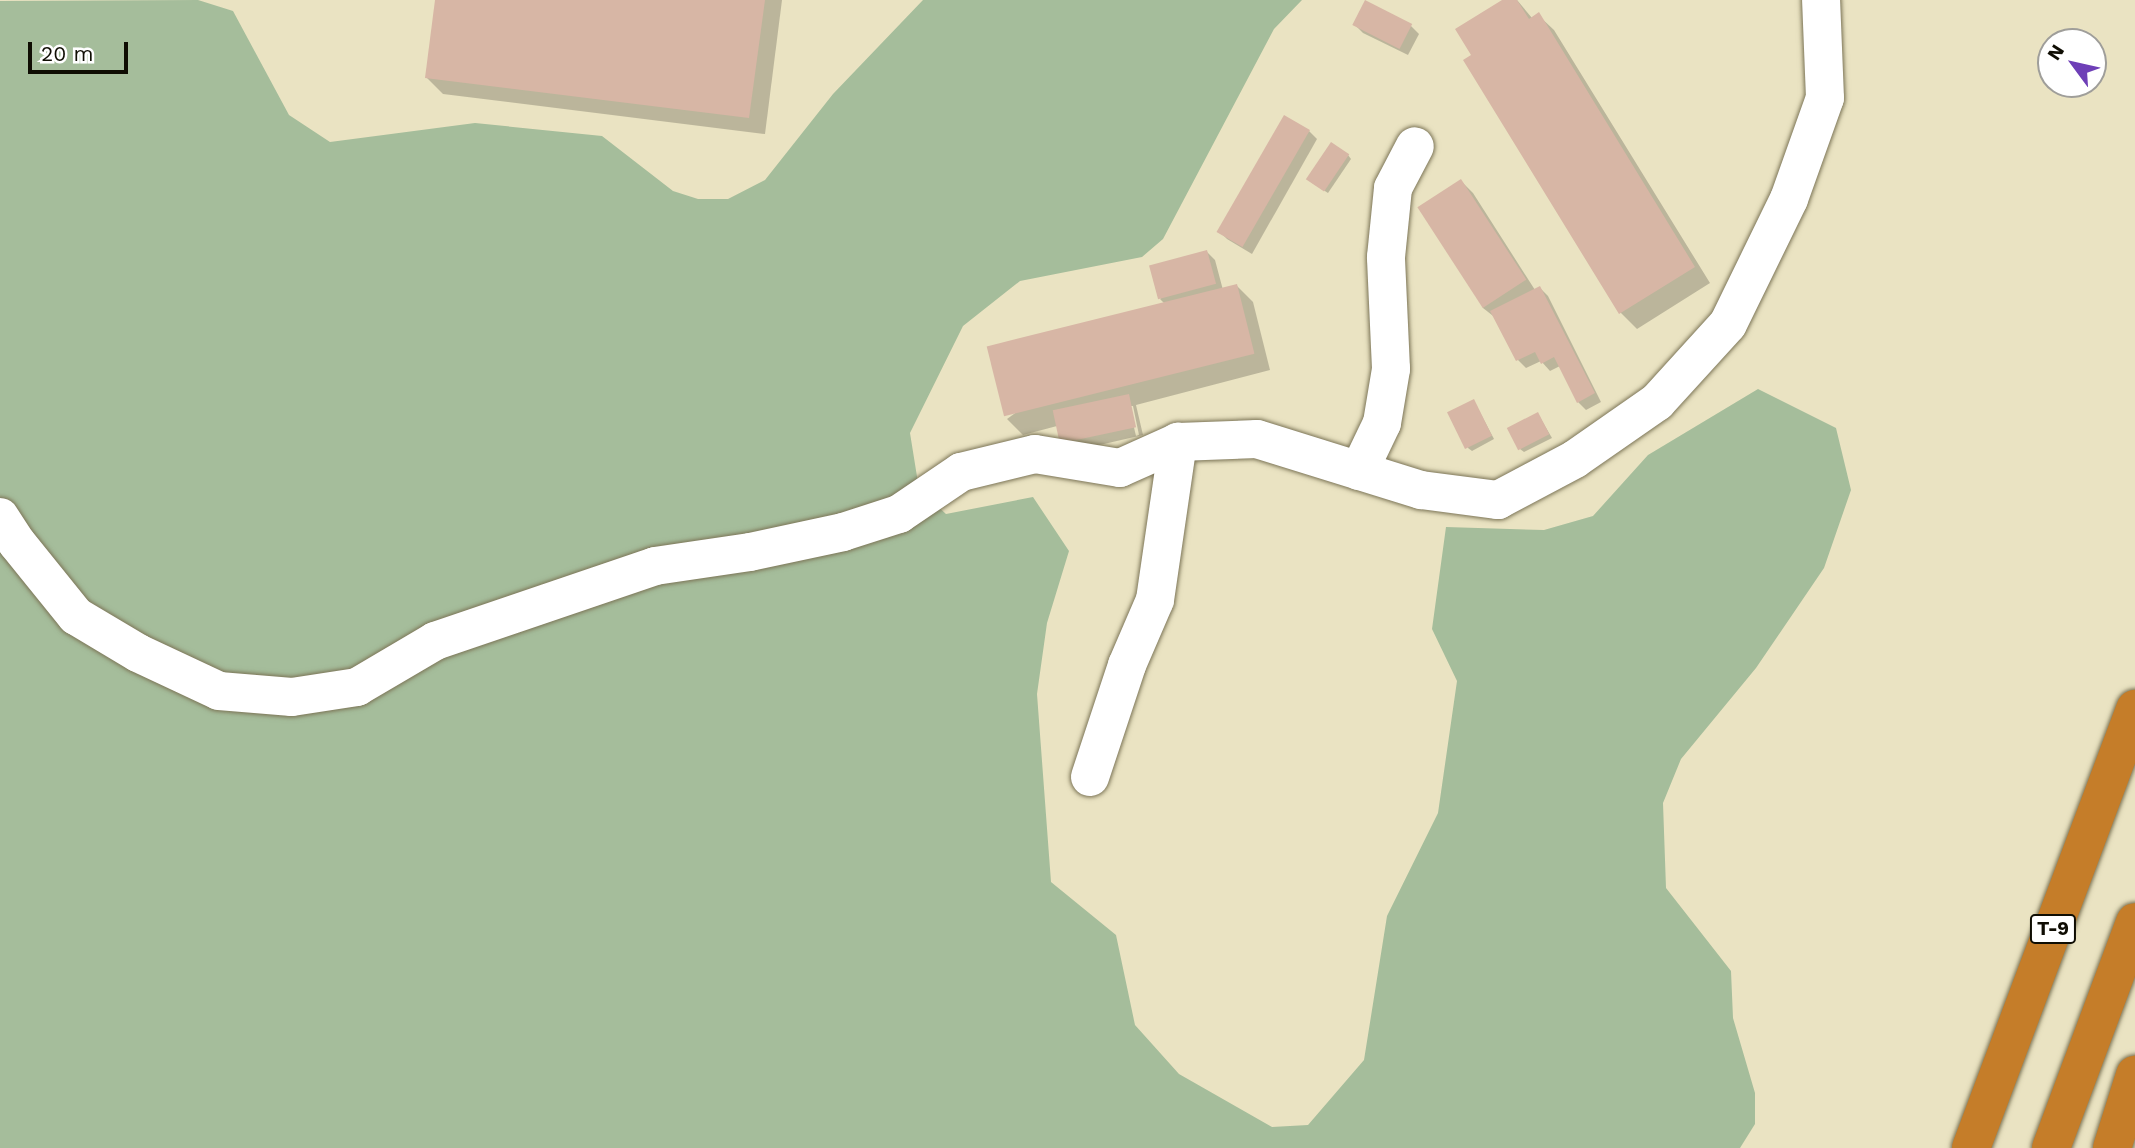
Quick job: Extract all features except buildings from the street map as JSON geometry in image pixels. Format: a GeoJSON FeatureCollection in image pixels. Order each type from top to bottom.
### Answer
{"type":"FeatureCollection","features":[{"type":"Feature","properties":{"kind":"highway","name":"T-9"},"geometry":{"type":"LineString","coordinates":[[1971,1148],[2135,709]]}},
{"type":"Feature","properties":{"kind":"highway"},"geometry":{"type":"LineString","coordinates":[[2051,1148],[2135,922]]}},
{"type":"Feature","properties":{"kind":"highway"},"geometry":{"type":"LineString","coordinates":[[2112,1148],[2135,1075]]}},
{"type":"Feature","properties":{"kind":"lane"},"geometry":{"type":"LineString","coordinates":[[0,517],[16,543],[76,616],[138,653],[219,691],[292,697],[356,687],[435,641],[655,566],[751,552],[843,532],[899,514],[961,472],[1035,454],[1120,468],[1178,442],[1257,439],[1421,490],[1498,500],[1575,459],[1657,402],[1728,324],[1789,199],[1825,98],[1821,0]]}},
{"type":"Feature","properties":{"kind":"lane"},"geometry":{"type":"LineString","coordinates":[[1359,471],[1382,423],[1391,369],[1386,257],[1393,188],[1415,146]]}},
{"type":"Feature","properties":{"kind":"lane"},"geometry":{"type":"LineString","coordinates":[[1090,777],[1127,664],[1155,600],[1178,442]]}},
{"type":"Feature","properties":{"kind":"green space"},"geometry":{"type":"Polygon","coordinates":[[[198,0],[233,11],[289,115],[330,142],[475,123],[602,136],[673,191],[698,199],[728,199],[765,180],[833,94],[923,0],[1302,0],[1274,29],[1163,239],[1142,257],[1020,281],[963,326],[910,433],[919,489],[946,514],[1033,497],[1069,551],[1047,623],[1037,694],[1051,882],[1116,935],[1135,1025],[1179,1074],[1272,1127],[1308,1125],[1364,1060],[1387,916],[1438,813],[1457,681],[1432,629],[1446,527],[1544,530],[1593,516],[1648,455],[1758,389],[1836,428],[1851,490],[1824,568],[1756,668],[1681,759],[1663,803],[1666,888],[1731,971],[1733,1018],[1755,1093],[1755,1124],[1740,1148],[0,1148],[0,1],[198,0]]]}}]}
